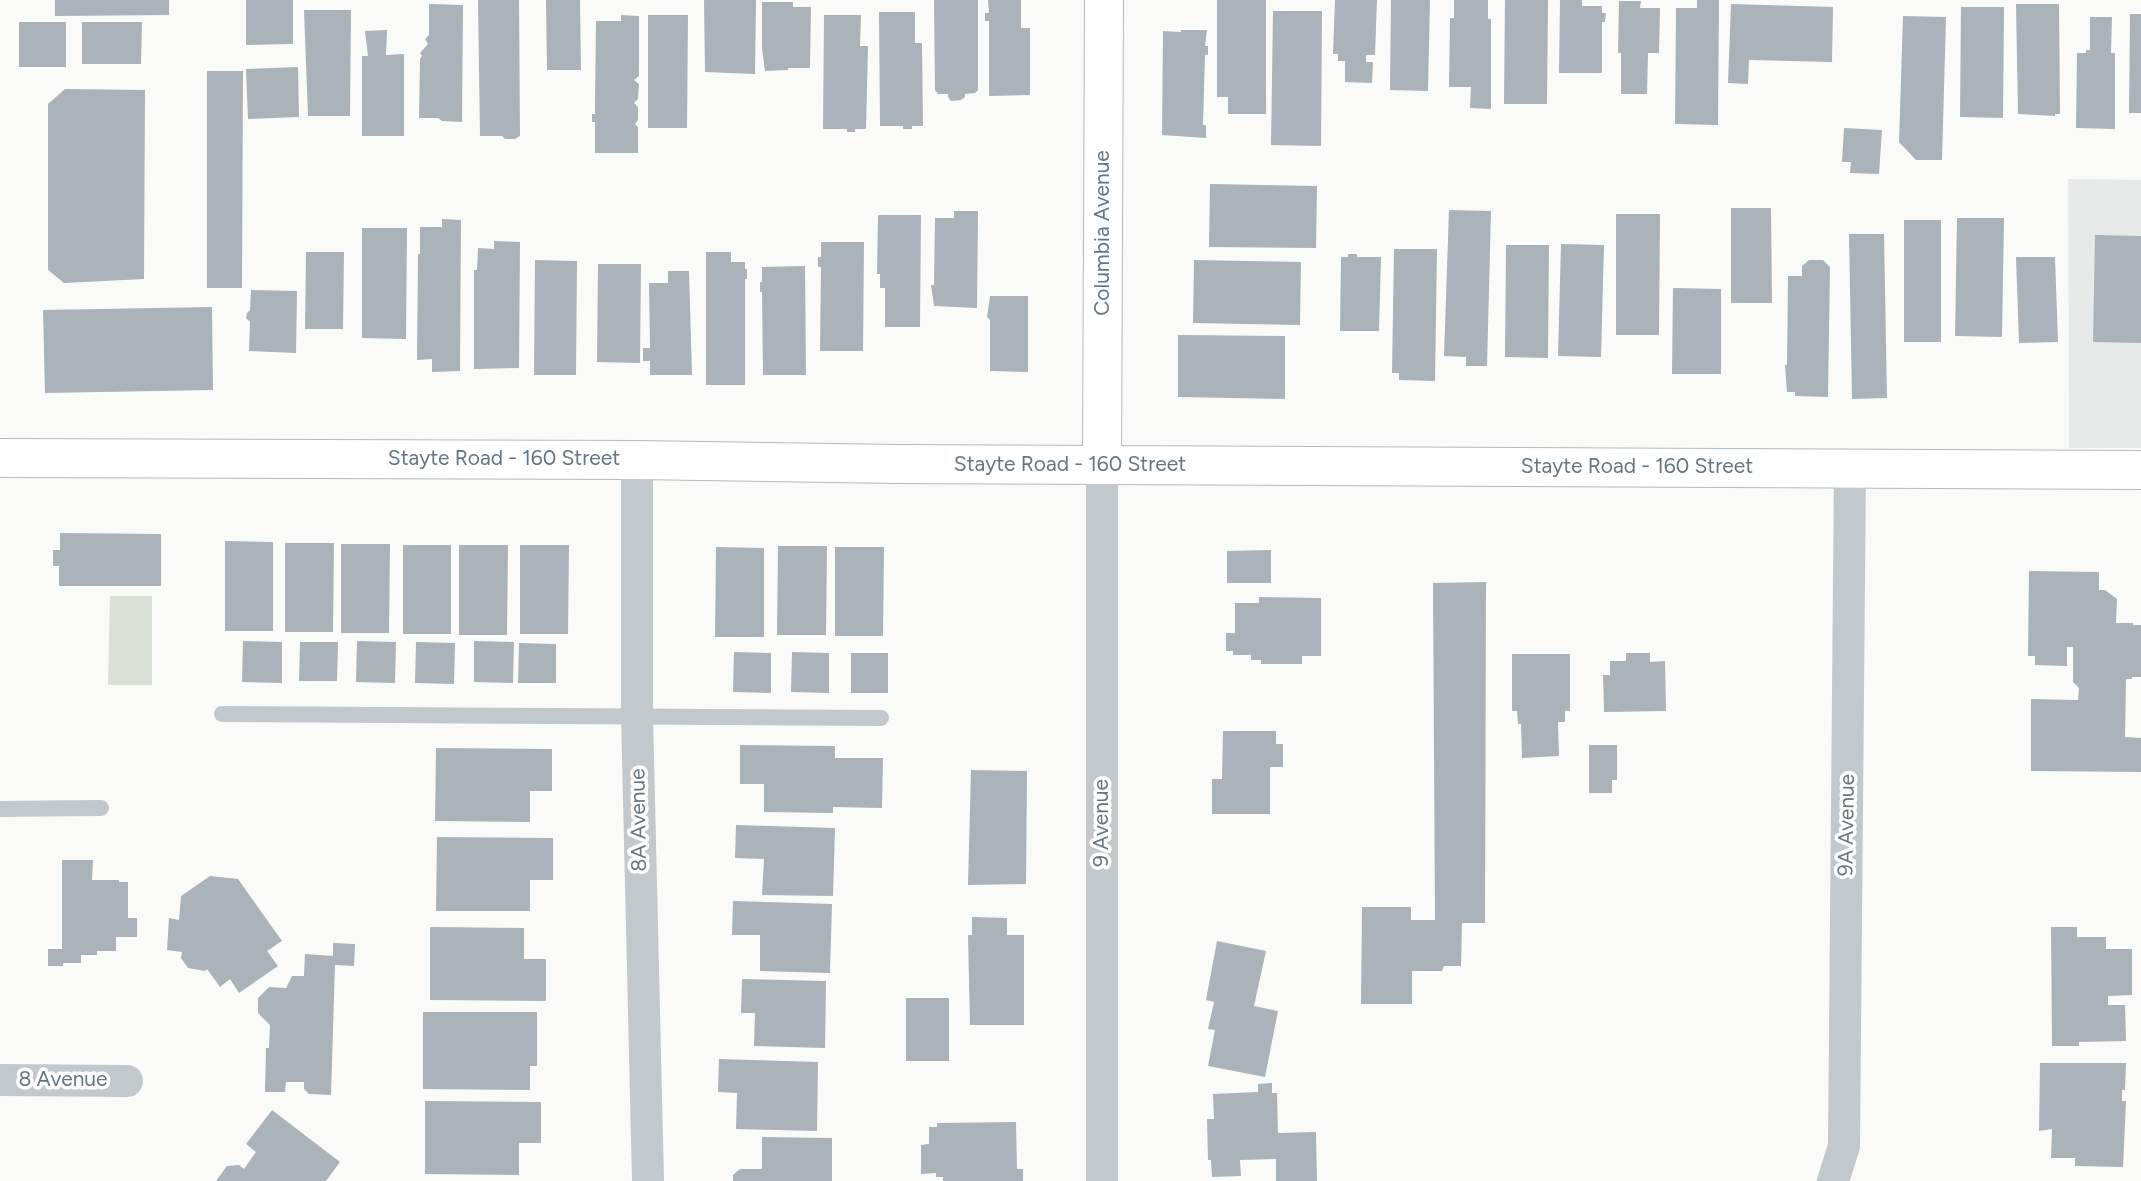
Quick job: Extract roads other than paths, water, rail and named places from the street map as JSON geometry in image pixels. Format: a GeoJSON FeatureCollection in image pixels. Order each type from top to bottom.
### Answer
{"type":"FeatureCollection","features":[{"type":"Feature","properties":{"kind":"main road","name":"Columbia Avenue"},"geometry":{"type":"LineString","coordinates":[[1102,465],[1104,0]]}},
{"type":"Feature","properties":{"kind":"main road","name":"Stayte Road - 160 Street"},"geometry":{"type":"LineString","coordinates":[[0,458],[2141,470]]}},
{"type":"Feature","properties":{"kind":"street","name":"8A Avenue"},"geometry":{"type":"LineString","coordinates":[[637,460],[637,715],[648,1181]]}},
{"type":"Feature","properties":{"kind":"street","name":"9 Avenue"},"geometry":{"type":"LineString","coordinates":[[1102,465],[1102,1181]]}},
{"type":"Feature","properties":{"kind":"street","name":"9A Avenue"},"geometry":{"type":"LineString","coordinates":[[1833,1181],[1844,1146],[1850,467]]}},
{"type":"Feature","properties":{"kind":"street","name":"8 Avenue"},"geometry":{"type":"LineString","coordinates":[[0,1080],[127,1081]]}},
{"type":"Feature","properties":{"kind":"lane"},"geometry":{"type":"LineString","coordinates":[[222,714],[881,718]]}},
{"type":"Feature","properties":{"kind":"lane"},"geometry":{"type":"LineString","coordinates":[[0,809],[101,808]]}}]}
